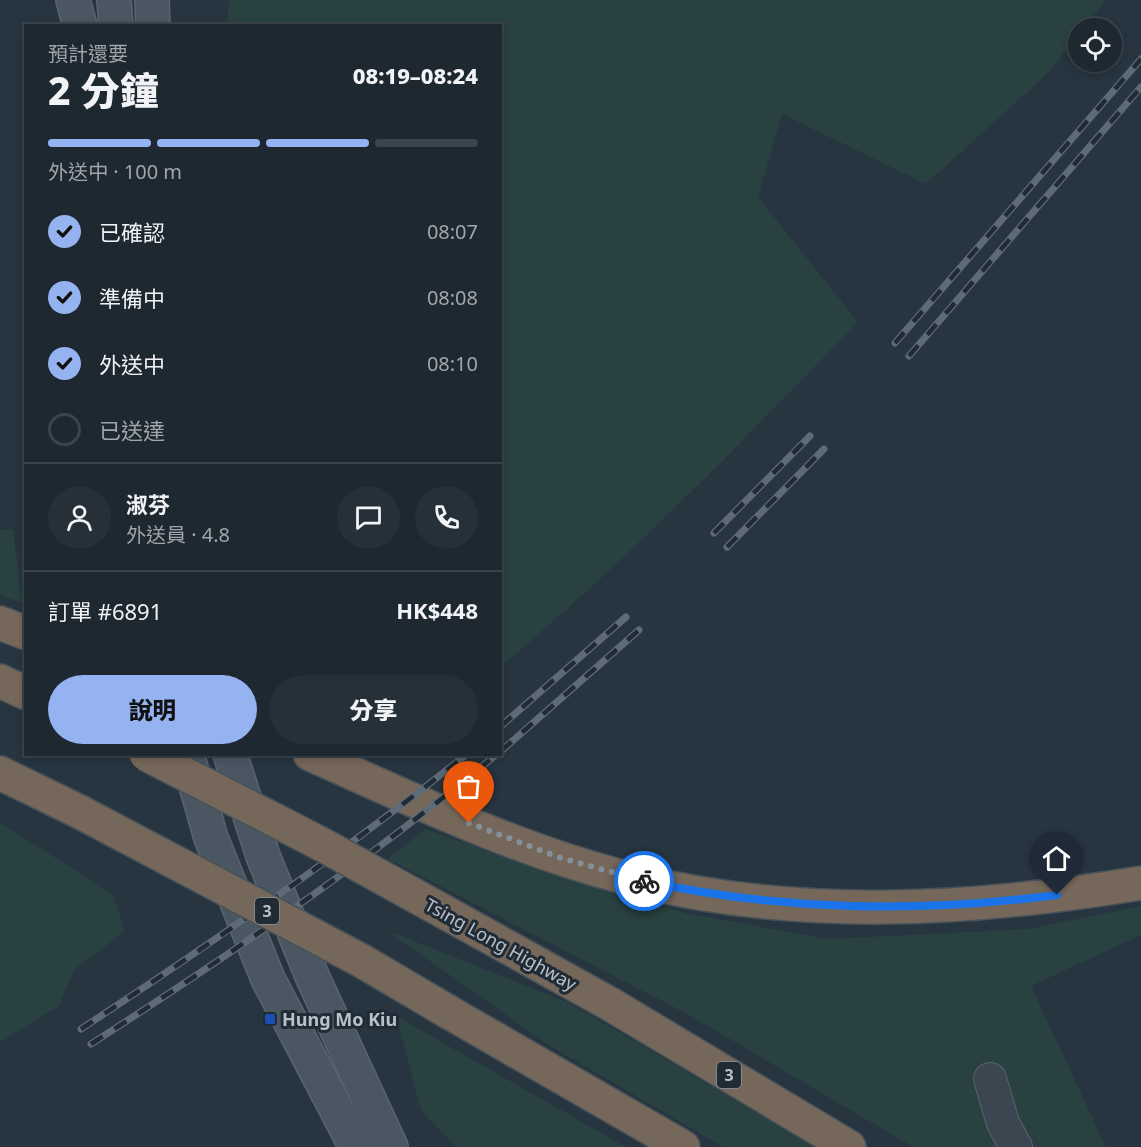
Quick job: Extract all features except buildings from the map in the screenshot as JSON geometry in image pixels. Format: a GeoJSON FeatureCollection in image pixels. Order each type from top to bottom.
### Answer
{"type":"FeatureCollection","features":[{"type":"Feature","properties":{"kind":"highway"},"geometry":{"type":"LineString","coordinates":[[0,681],[24,692]]}},
{"type":"Feature","properties":{"kind":"highway","name":"Tsing Long Highway"},"geometry":{"type":"LineString","coordinates":[[150,756],[323,845],[610,1004],[849,1147]]}},
{"type":"Feature","properties":{"kind":"highway"},"geometry":{"type":"LineString","coordinates":[[314,756],[415,801],[516,841],[627,878],[765,903],[856,907],[964,904],[1034,898],[1141,883]]}},
{"type":"Feature","properties":{"kind":"highway","name":"3"},"geometry":{"type":"LineString","coordinates":[[0,773],[80,812],[362,961],[682,1147]]}},
{"type":"Feature","properties":{"kind":"main road"},"geometry":{"type":"LineString","coordinates":[[73,0],[79,24]]}},
{"type":"Feature","properties":{"kind":"main road"},"geometry":{"type":"LineString","coordinates":[[114,0],[116,24]]}},
{"type":"Feature","properties":{"kind":"main road"},"geometry":{"type":"LineString","coordinates":[[152,0],[153,24]]}},
{"type":"Feature","properties":{"kind":"main road"},"geometry":{"type":"LineString","coordinates":[[188,756],[211,838],[268,980],[356,1147]]}},
{"type":"Feature","properties":{"kind":"main road"},"geometry":{"type":"LineString","coordinates":[[231,756],[263,856],[312,976],[391,1147]]}},
{"type":"Feature","properties":{"kind":"street"},"geometry":{"type":"LineString","coordinates":[[990,1079],[1003,1123],[1016,1147]]}},
{"type":"Feature","properties":{"kind":"green space"},"geometry":{"type":"Polygon","coordinates":[[[229,0],[1106,0],[1091,18],[1068,18],[1068,47],[1047,74],[926,184],[782,114],[758,197],[858,322],[639,542],[502,665],[502,24],[227,24],[229,0]]]}},
{"type":"Feature","properties":{"kind":"green space"},"geometry":{"type":"Polygon","coordinates":[[[13,529],[22,603],[0,595],[0,530],[13,529]]]}},
{"type":"Feature","properties":{"kind":"green space"},"geometry":{"type":"Polygon","coordinates":[[[0,823],[113,894],[125,931],[74,970],[59,1006],[0,1042],[0,823]]]}},
{"type":"Feature","properties":{"kind":"green space"},"geometry":{"type":"Polygon","coordinates":[[[425,829],[546,871],[685,913],[827,939],[1028,929],[1141,906],[1141,935],[1031,986],[1106,1147],[913,1147],[691,1016],[388,859],[425,829]]]}},
{"type":"Feature","properties":{"kind":"green space"},"geometry":{"type":"Polygon","coordinates":[[[386,930],[569,1003],[816,1147],[723,1147],[547,1044],[386,930]]]}},
{"type":"Feature","properties":{"kind":"green space"},"geometry":{"type":"Polygon","coordinates":[[[396,1016],[626,1147],[456,1147],[421,1110],[396,1016]]]}},
{"type":"Feature","properties":{"kind":"railway"},"geometry":{"type":"LineString","coordinates":[[895,343],[1141,59]]}},
{"type":"Feature","properties":{"kind":"railway"},"geometry":{"type":"LineString","coordinates":[[909,356],[1141,87]]}},
{"type":"Feature","properties":{"kind":"railway"},"geometry":{"type":"LineString","coordinates":[[714,533],[810,436]]}},
{"type":"Feature","properties":{"kind":"railway"},"geometry":{"type":"LineString","coordinates":[[727,547],[824,449]]}},
{"type":"Feature","properties":{"kind":"railway"},"geometry":{"type":"LineString","coordinates":[[502,725],[626,617]]}},
{"type":"Feature","properties":{"kind":"railway"},"geometry":{"type":"LineString","coordinates":[[502,750],[639,630]]}},
{"type":"Feature","properties":{"kind":"railway"},"geometry":{"type":"LineString","coordinates":[[81,1029],[277,896],[464,756]]}},
{"type":"Feature","properties":{"kind":"railway"},"geometry":{"type":"LineString","coordinates":[[91,1044],[195,976],[349,869],[494,756]]}},
{"type":"Feature","properties":{"kind":"way so far"},"geometry":{"type":"LineString","coordinates":[[469,823],[561,858],[644,881]]}},
{"type":"Feature","properties":{"kind":"place","name":"Hung Mo Kiu"},"geometry":{"type":"Point","coordinates":[270,1019]}},
{"type":"Feature","properties":{"kind":"route"},"geometry":{"type":"LineString","coordinates":[[644,881],[693,892],[765,903],[832,907],[964,904],[1057,895]]}}]}
